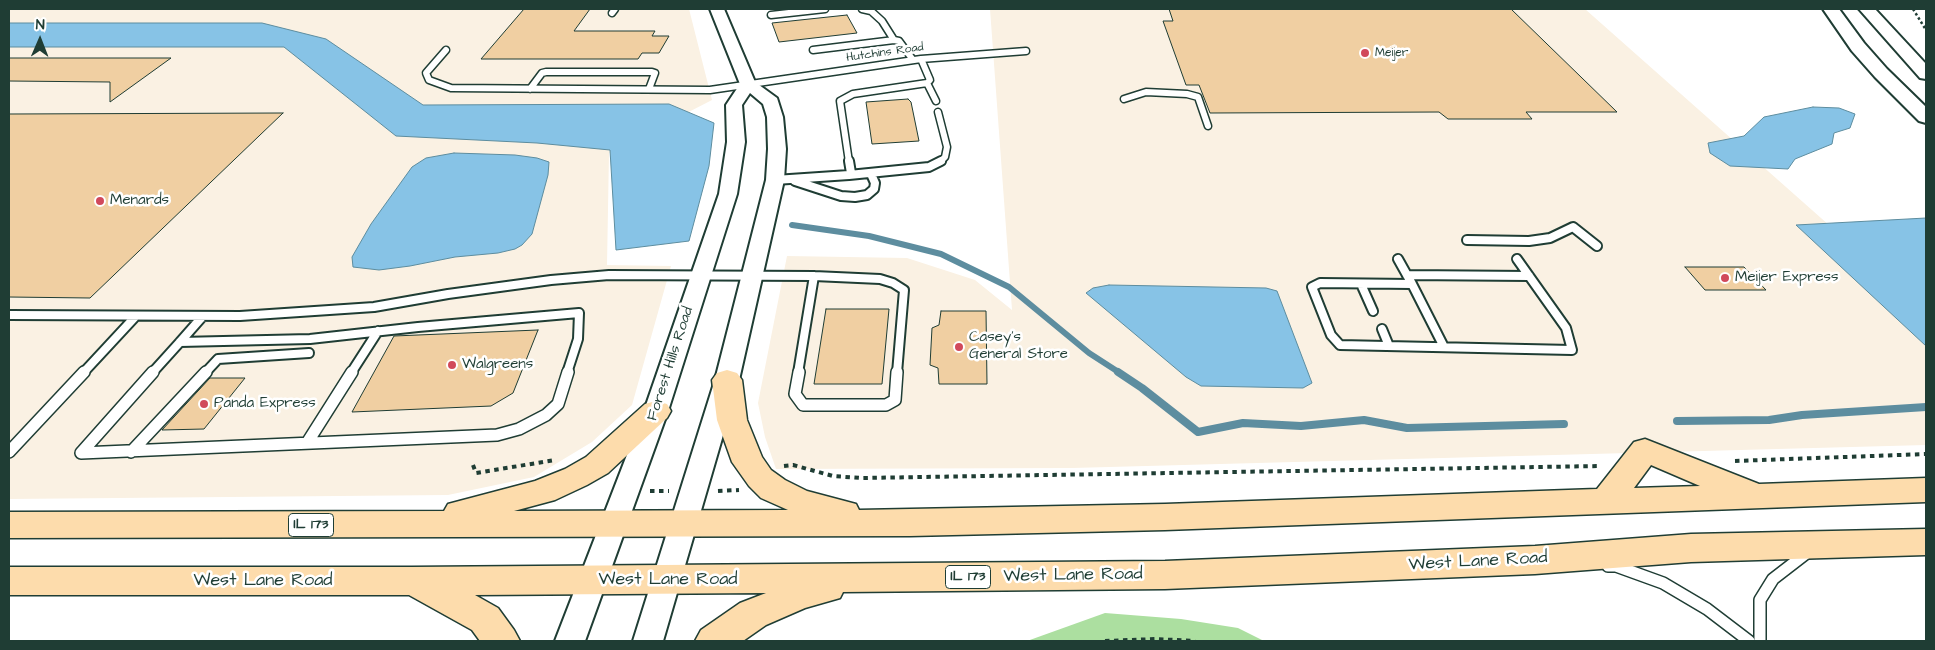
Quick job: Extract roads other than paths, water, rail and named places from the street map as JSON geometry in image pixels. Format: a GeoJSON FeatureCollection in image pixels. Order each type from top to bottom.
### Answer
{"type":"FeatureCollection","features":[{"type":"Feature","properties":{"kind":"main road"},"geometry":{"type":"LineString","coordinates":[[1831,9],[1875,67],[1926,117]]}},
{"type":"Feature","properties":{"kind":"main road"},"geometry":{"type":"LineString","coordinates":[[1867,9],[1926,74]]}},
{"type":"Feature","properties":{"kind":"main road"},"geometry":{"type":"LineString","coordinates":[[727,380],[732,420],[739,442],[748,462],[760,478],[773,489],[798,501],[840,512],[910,522]]}},
{"type":"Feature","properties":{"kind":"main road"},"geometry":{"type":"LineString","coordinates":[[416,524],[509,502],[543,491],[576,477],[603,459],[656,411]]}},
{"type":"Feature","properties":{"kind":"main road"},"geometry":{"type":"LineString","coordinates":[[1606,501],[1645,450],[1755,496]]}},
{"type":"Feature","properties":{"kind":"main road","name":"IL 173"},"geometry":{"type":"LineString","coordinates":[[9,525],[910,522],[1165,517],[1926,490]]}},
{"type":"Feature","properties":{"kind":"main road","name":"West Lane Road"},"geometry":{"type":"LineString","coordinates":[[9,581],[666,580],[1165,575],[1535,560],[1691,548],[1926,542]]}},
{"type":"Feature","properties":{"kind":"main road"},"geometry":{"type":"LineString","coordinates":[[714,641],[753,614],[798,595],[840,584],[904,578]]}},
{"type":"Feature","properties":{"kind":"main road"},"geometry":{"type":"LineString","coordinates":[[412,581],[452,600],[485,619],[501,641]]}},
{"type":"Feature","properties":{"kind":"street"},"geometry":{"type":"LineString","coordinates":[[648,641],[727,380],[751,275],[784,180],[777,149],[775,117],[771,102],[748,84],[717,9]]}},
{"type":"Feature","properties":{"kind":"street","name":"Forest Hills Road"},"geometry":{"type":"LineString","coordinates":[[570,641],[656,411],[728,194],[736,142],[734,105],[748,84]]}},
{"type":"Feature","properties":{"kind":"lane"},"geometry":{"type":"LineString","coordinates":[[771,15],[824,9]]}},
{"type":"Feature","properties":{"kind":"lane"},"geometry":{"type":"LineString","coordinates":[[862,9],[871,12],[882,21],[894,40]]}},
{"type":"Feature","properties":{"kind":"lane"},"geometry":{"type":"LineString","coordinates":[[813,50],[894,40],[899,41],[917,60],[930,80],[927,83]]}},
{"type":"Feature","properties":{"kind":"lane"},"geometry":{"type":"LineString","coordinates":[[446,50],[426,72],[429,80],[451,88],[710,90],[748,84]]}},
{"type":"Feature","properties":{"kind":"lane","name":"Hutchins Road"},"geometry":{"type":"LineString","coordinates":[[748,84],[917,60],[1026,51]]}},
{"type":"Feature","properties":{"kind":"lane"},"geometry":{"type":"LineString","coordinates":[[530,89],[542,73],[546,72],[652,72],[655,73],[649,89]]}},
{"type":"Feature","properties":{"kind":"lane"},"geometry":{"type":"LineString","coordinates":[[927,83],[936,101]]}},
{"type":"Feature","properties":{"kind":"lane"},"geometry":{"type":"LineString","coordinates":[[849,176],[851,173],[840,101],[844,97],[853,94],[927,83]]}},
{"type":"Feature","properties":{"kind":"lane"},"geometry":{"type":"LineString","coordinates":[[1124,99],[1146,92],[1174,92],[1198,97],[1208,126]]}},
{"type":"Feature","properties":{"kind":"lane"},"geometry":{"type":"LineString","coordinates":[[784,180],[849,176],[929,167],[945,158],[947,146],[938,112]]}},
{"type":"Feature","properties":{"kind":"lane"},"geometry":{"type":"LineString","coordinates":[[784,180],[826,192],[855,197],[867,194],[874,189],[875,183],[871,174]]}},
{"type":"Feature","properties":{"kind":"lane"},"geometry":{"type":"LineString","coordinates":[[1466,240],[1529,241],[1550,238],[1573,227],[1597,246]]}},
{"type":"Feature","properties":{"kind":"lane"},"geometry":{"type":"LineString","coordinates":[[1398,259],[1444,347]]}},
{"type":"Feature","properties":{"kind":"lane"},"geometry":{"type":"LineString","coordinates":[[1412,284],[1320,283],[1312,287],[1331,335],[1340,345],[1572,350],[1566,328],[1517,259]]}},
{"type":"Feature","properties":{"kind":"lane"},"geometry":{"type":"LineString","coordinates":[[9,315],[135,318],[240,316],[374,307],[448,294],[551,280],[609,275],[700,274],[814,276],[880,279],[893,283],[904,290],[895,400],[886,405],[803,405],[795,394],[814,276]]}},
{"type":"Feature","properties":{"kind":"lane"},"geometry":{"type":"LineString","coordinates":[[1407,275],[1529,276]]}},
{"type":"Feature","properties":{"kind":"lane"},"geometry":{"type":"LineString","coordinates":[[1361,284],[1373,310]]}},
{"type":"Feature","properties":{"kind":"lane"},"geometry":{"type":"LineString","coordinates":[[179,342],[310,339],[418,327],[579,313],[578,339],[558,404],[546,415],[519,429],[497,435],[80,453],[179,342],[202,317]]}},
{"type":"Feature","properties":{"kind":"lane"},"geometry":{"type":"LineString","coordinates":[[9,452],[135,318]]}},
{"type":"Feature","properties":{"kind":"lane"},"geometry":{"type":"LineString","coordinates":[[1382,329],[1389,346]]}},
{"type":"Feature","properties":{"kind":"lane"},"geometry":{"type":"LineString","coordinates":[[307,443],[378,331]]}},
{"type":"Feature","properties":{"kind":"lane"},"geometry":{"type":"LineString","coordinates":[[132,452],[218,359],[309,353]]}},
{"type":"Feature","properties":{"kind":"lane"},"geometry":{"type":"LineString","coordinates":[[1760,641],[1760,600],[1773,579],[1819,544]]}},
{"type":"Feature","properties":{"kind":"lane"},"geometry":{"type":"LineString","coordinates":[[1535,560],[1616,566],[1663,583],[1707,609],[1749,641]]}},
{"type":"Feature","properties":{"kind":"water"},"geometry":{"type":"Polygon","coordinates":[[[9,23],[262,23],[326,39],[423,105],[669,104],[714,123],[709,166],[689,241],[616,250],[610,150],[537,143],[396,136],[284,47],[9,47],[9,23]]]}},
{"type":"Feature","properties":{"kind":"water"},"geometry":{"type":"Polygon","coordinates":[[[1813,107],[1839,108],[1855,114],[1850,128],[1834,133],[1832,144],[1795,159],[1788,169],[1730,166],[1710,153],[1708,143],[1744,136],[1764,117],[1813,107]]]}},
{"type":"Feature","properties":{"kind":"water"},"geometry":{"type":"Polygon","coordinates":[[[454,153],[515,155],[549,162],[548,175],[532,234],[522,245],[515,249],[498,253],[455,257],[379,270],[353,267],[352,257],[371,224],[412,167],[426,158],[454,153]]]}},
{"type":"Feature","properties":{"kind":"water"},"geometry":{"type":"Polygon","coordinates":[[[1926,218],[1926,346],[1796,225],[1926,218]]]}},
{"type":"Feature","properties":{"kind":"water"},"geometry":{"type":"Polygon","coordinates":[[[1109,285],[1266,288],[1277,291],[1312,383],[1303,388],[1201,386],[1186,377],[1086,293],[1093,288],[1109,285]]]}},
{"type":"Feature","properties":{"kind":"waterway"},"geometry":{"type":"LineString","coordinates":[[792,225],[869,236],[941,254],[1009,287],[1089,353],[1120,373]]}},
{"type":"Feature","properties":{"kind":"waterway"},"geometry":{"type":"LineString","coordinates":[[1118,372],[1142,388],[1198,432],[1243,423],[1301,426],[1364,420],[1407,428],[1564,424]]}},
{"type":"Feature","properties":{"kind":"waterway"},"geometry":{"type":"LineString","coordinates":[[1677,421],[1769,420],[1802,415],[1926,407]]}},
{"type":"Feature","properties":{"kind":"place","name":"Meijer"},"geometry":{"type":"Point","coordinates":[1365,53]}},
{"type":"Feature","properties":{"kind":"place","name":"Menards"},"geometry":{"type":"Point","coordinates":[100,201]}},
{"type":"Feature","properties":{"kind":"place","name":"Meijer Express"},"geometry":{"type":"Point","coordinates":[1725,278]}},
{"type":"Feature","properties":{"kind":"place","name":"Casey's General Store"},"geometry":{"type":"Point","coordinates":[959,347]}},
{"type":"Feature","properties":{"kind":"place","name":"Walgreens"},"geometry":{"type":"Point","coordinates":[452,365]}},
{"type":"Feature","properties":{"kind":"place","name":"Panda Express"},"geometry":{"type":"Point","coordinates":[204,404]}}]}
